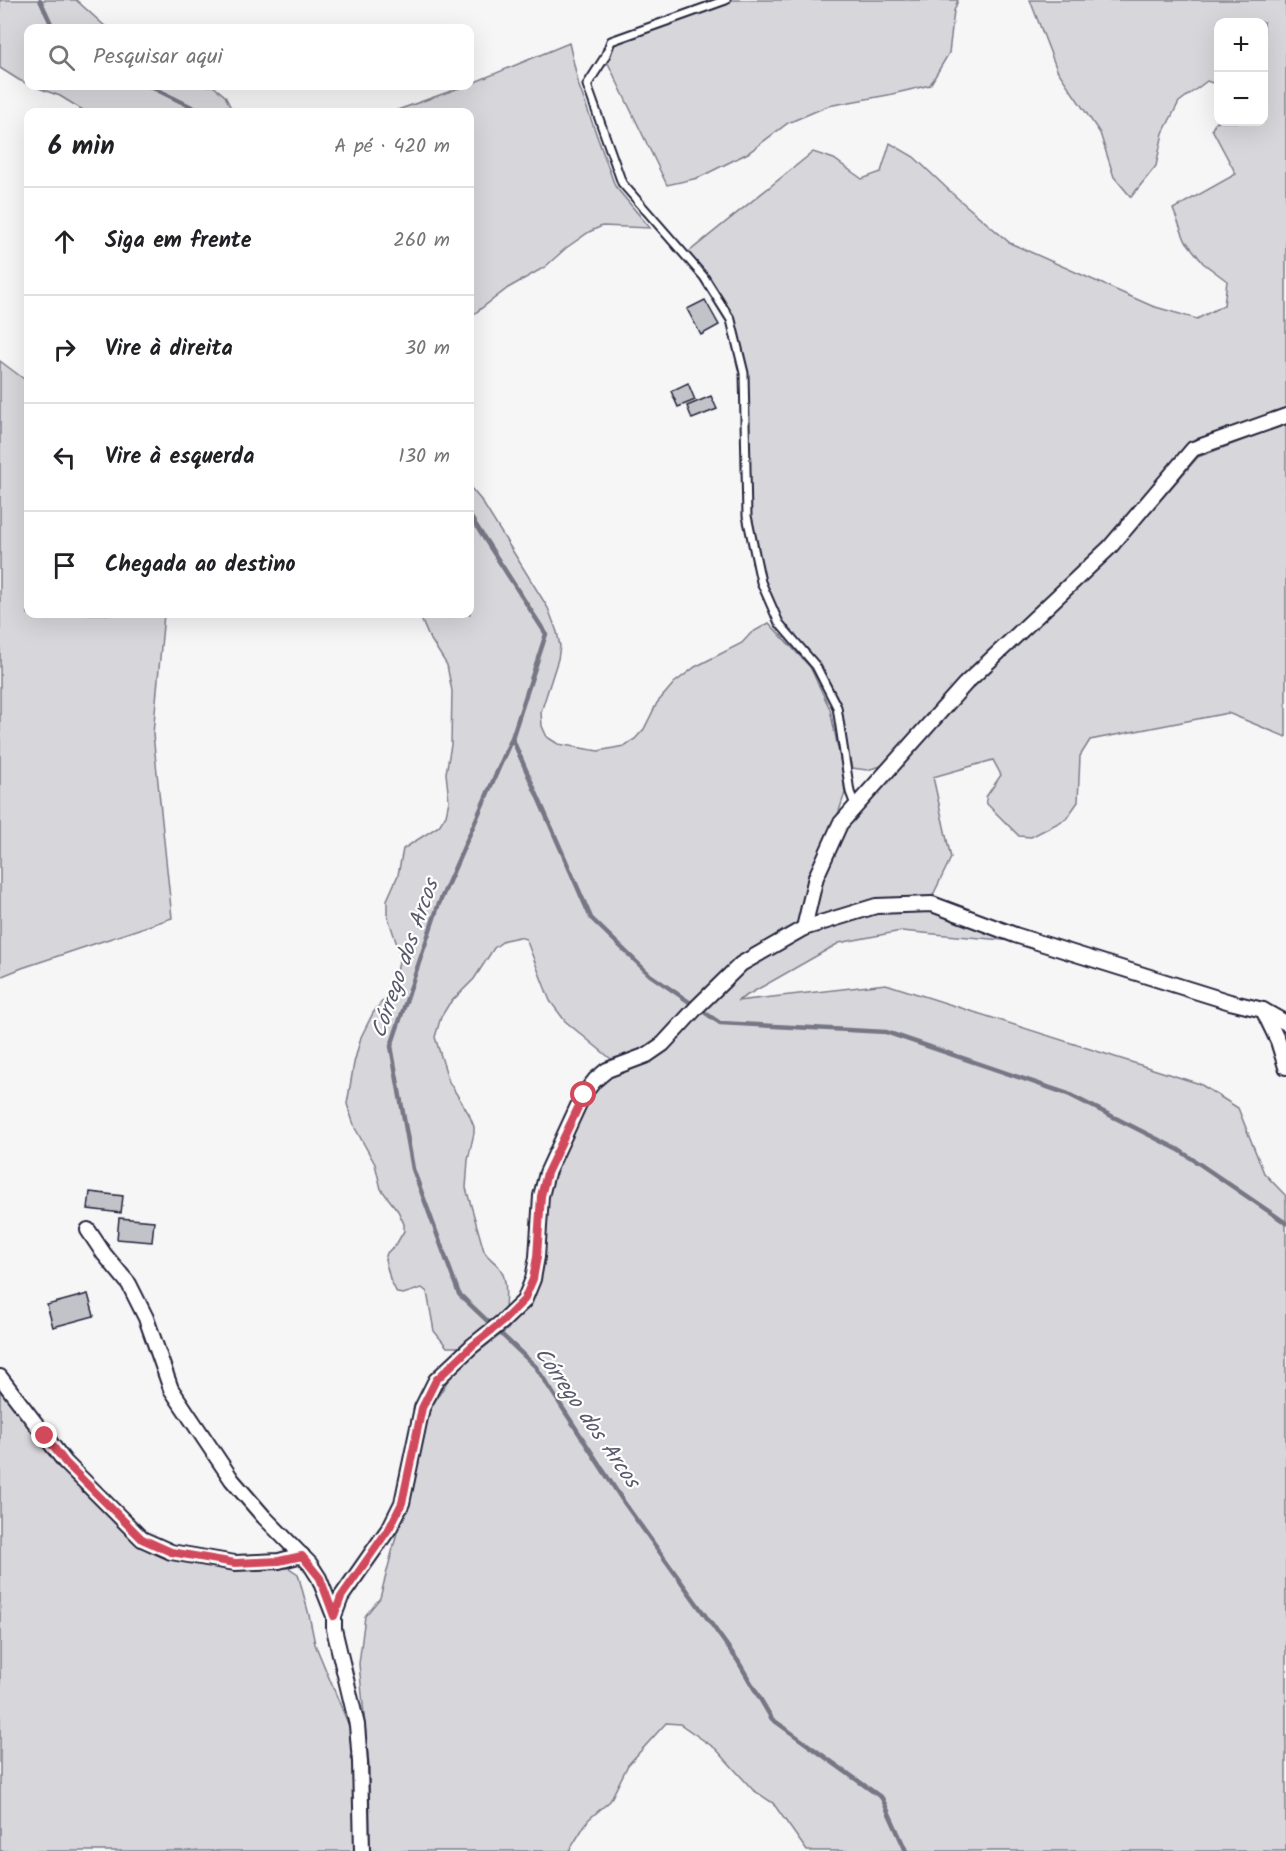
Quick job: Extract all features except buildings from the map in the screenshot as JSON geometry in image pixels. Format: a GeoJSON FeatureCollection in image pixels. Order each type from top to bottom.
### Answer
{"type":"FeatureCollection","features":[{"type":"Feature","properties":{"kind":"street"},"geometry":{"type":"LineString","coordinates":[[804,928],[816,877],[840,824],[966,684],[1110,547],[1193,449],[1286,416]]}},
{"type":"Feature","properties":{"kind":"street"},"geometry":{"type":"LineString","coordinates":[[362,1851],[357,1725],[334,1629],[334,1616],[341,1597],[390,1527],[402,1503],[422,1408],[436,1380],[524,1300],[533,1279],[537,1257],[541,1196],[547,1173],[584,1095],[595,1080],[607,1070],[647,1055],[663,1044],[741,964],[804,928],[876,906],[932,904],[1015,934],[1219,999],[1263,1010],[1286,1023]]}},
{"type":"Feature","properties":{"kind":"street"},"geometry":{"type":"LineString","coordinates":[[1263,1010],[1278,1041],[1286,1067]]}},
{"type":"Feature","properties":{"kind":"street"},"geometry":{"type":"LineString","coordinates":[[88,1230],[129,1284],[146,1318],[171,1389],[232,1480],[320,1578],[334,1616]]}},
{"type":"Feature","properties":{"kind":"street"},"geometry":{"type":"LineString","coordinates":[[0,1377],[65,1462],[142,1539],[171,1552],[235,1563],[279,1561],[302,1556]]}},
{"type":"Feature","properties":{"kind":"lane"},"geometry":{"type":"LineString","coordinates":[[726,0],[611,41],[605,57],[587,85],[622,183],[704,277],[731,320],[744,373],[747,516],[761,582],[779,623],[816,666],[837,707],[850,792],[855,805]]}},
{"type":"Feature","properties":{"kind":"shaded area"},"geometry":{"type":"Polygon","coordinates":[[[0,0],[76,0],[103,24],[24,24],[24,82],[0,68],[0,0]]]}},
{"type":"Feature","properties":{"kind":"shaded area"},"geometry":{"type":"Polygon","coordinates":[[[726,0],[958,0],[954,11],[949,53],[930,85],[828,106],[788,123],[748,153],[698,178],[667,185],[605,57],[611,41],[726,0]]]}},
{"type":"Feature","properties":{"kind":"shaded area"},"geometry":{"type":"Polygon","coordinates":[[[1030,0],[1286,0],[1286,409],[1187,445],[1106,541],[960,679],[888,764],[867,770],[852,768],[837,707],[816,666],[779,623],[761,582],[747,516],[744,373],[731,320],[685,255],[813,152],[834,159],[862,179],[881,172],[890,143],[914,157],[1010,243],[1152,306],[1197,319],[1224,305],[1227,281],[1203,263],[1185,240],[1173,209],[1236,174],[1212,129],[1214,125],[1268,126],[1268,18],[1214,18],[1214,84],[1207,81],[1179,102],[1163,133],[1156,166],[1131,197],[1114,177],[1100,133],[1057,70],[1030,0]]]}},
{"type":"Feature","properties":{"kind":"shaded area"},"geometry":{"type":"Polygon","coordinates":[[[569,43],[579,86],[615,186],[650,228],[602,226],[589,232],[545,267],[508,288],[474,314],[474,108],[403,108],[454,90],[474,90],[474,82],[569,43]]]}},
{"type":"Feature","properties":{"kind":"shaded area"},"geometry":{"type":"Polygon","coordinates":[[[44,90],[218,90],[225,96],[231,108],[80,108],[60,96],[44,90]]]}},
{"type":"Feature","properties":{"kind":"shaded area"},"geometry":{"type":"Polygon","coordinates":[[[0,361],[24,379],[24,618],[164,618],[153,734],[172,918],[0,977],[0,361]]]}},
{"type":"Feature","properties":{"kind":"shaded area"},"geometry":{"type":"Polygon","coordinates":[[[1286,424],[1286,737],[1228,713],[1090,740],[1080,756],[1078,802],[1066,819],[1031,837],[1019,836],[987,804],[986,797],[1001,775],[993,760],[933,777],[951,858],[931,899],[810,921],[812,897],[847,824],[971,689],[1116,551],[1198,457],[1286,424]]]}},
{"type":"Feature","properties":{"kind":"shaded area"},"geometry":{"type":"Polygon","coordinates":[[[474,492],[548,608],[557,632],[560,646],[558,659],[541,712],[542,726],[547,737],[558,744],[598,751],[624,746],[644,729],[657,703],[674,683],[695,667],[742,643],[751,633],[769,623],[810,667],[830,709],[845,793],[801,925],[738,961],[648,1049],[611,1059],[565,1021],[550,1001],[526,939],[519,937],[505,940],[494,948],[474,979],[449,1004],[441,1017],[435,1037],[449,1082],[469,1114],[474,1127],[466,1188],[484,1251],[504,1276],[506,1295],[505,1314],[464,1347],[447,1347],[434,1331],[427,1292],[422,1288],[403,1294],[397,1293],[390,1279],[385,1259],[404,1231],[404,1224],[398,1211],[381,1189],[375,1164],[355,1128],[347,1104],[361,1037],[373,1013],[389,993],[398,967],[400,954],[387,914],[387,900],[398,875],[403,849],[439,826],[446,815],[449,801],[446,773],[451,745],[452,691],[447,665],[428,635],[421,618],[474,618],[474,492]]]}},
{"type":"Feature","properties":{"kind":"shaded area"},"geometry":{"type":"Polygon","coordinates":[[[932,907],[1014,941],[901,931],[839,943],[737,1001],[886,984],[1200,1084],[1238,1108],[1264,1173],[1286,1196],[1286,1851],[807,1851],[773,1803],[753,1790],[716,1749],[680,1724],[666,1723],[628,1765],[610,1801],[588,1820],[569,1851],[370,1851],[369,1765],[359,1664],[365,1616],[380,1598],[398,1529],[409,1504],[429,1411],[450,1377],[508,1329],[532,1297],[541,1257],[548,1193],[561,1153],[595,1085],[612,1075],[655,1057],[744,970],[802,935],[877,909],[932,907]]]}},
{"type":"Feature","properties":{"kind":"shaded area"},"geometry":{"type":"Polygon","coordinates":[[[0,1386],[65,1472],[135,1541],[171,1558],[195,1564],[289,1568],[298,1574],[315,1644],[352,1733],[357,1851],[0,1851],[0,1386]]]}},
{"type":"Feature","properties":{"kind":"waterway","name":"Córrego dos Arcos"},"geometry":{"type":"LineString","coordinates":[[40,0],[51,24]]}},
{"type":"Feature","properties":{"kind":"waterway","name":"Córrego dos Arcos"},"geometry":{"type":"LineString","coordinates":[[157,90],[194,108]]}},
{"type":"Feature","properties":{"kind":"waterway","name":"Córrego dos Arcos"},"geometry":{"type":"LineString","coordinates":[[474,522],[546,634],[512,738],[438,906],[391,1046],[413,1169],[459,1294],[536,1367],[623,1501],[738,1661],[772,1719],[882,1798],[906,1851]]}},
{"type":"Feature","properties":{"kind":"waterway"},"geometry":{"type":"LineString","coordinates":[[512,738],[591,918],[650,975],[720,1023],[886,1032],[1068,1094],[1179,1150],[1286,1223]]}},
{"type":"Feature","properties":{"kind":"route"},"geometry":{"type":"LineString","coordinates":[[45,1436],[90,1489],[142,1539],[171,1552],[235,1563],[279,1561],[302,1556],[320,1578],[334,1616],[341,1597],[390,1527],[402,1503],[422,1408],[436,1380],[524,1300],[533,1279],[537,1257],[541,1196],[547,1173],[584,1095]]}}]}
